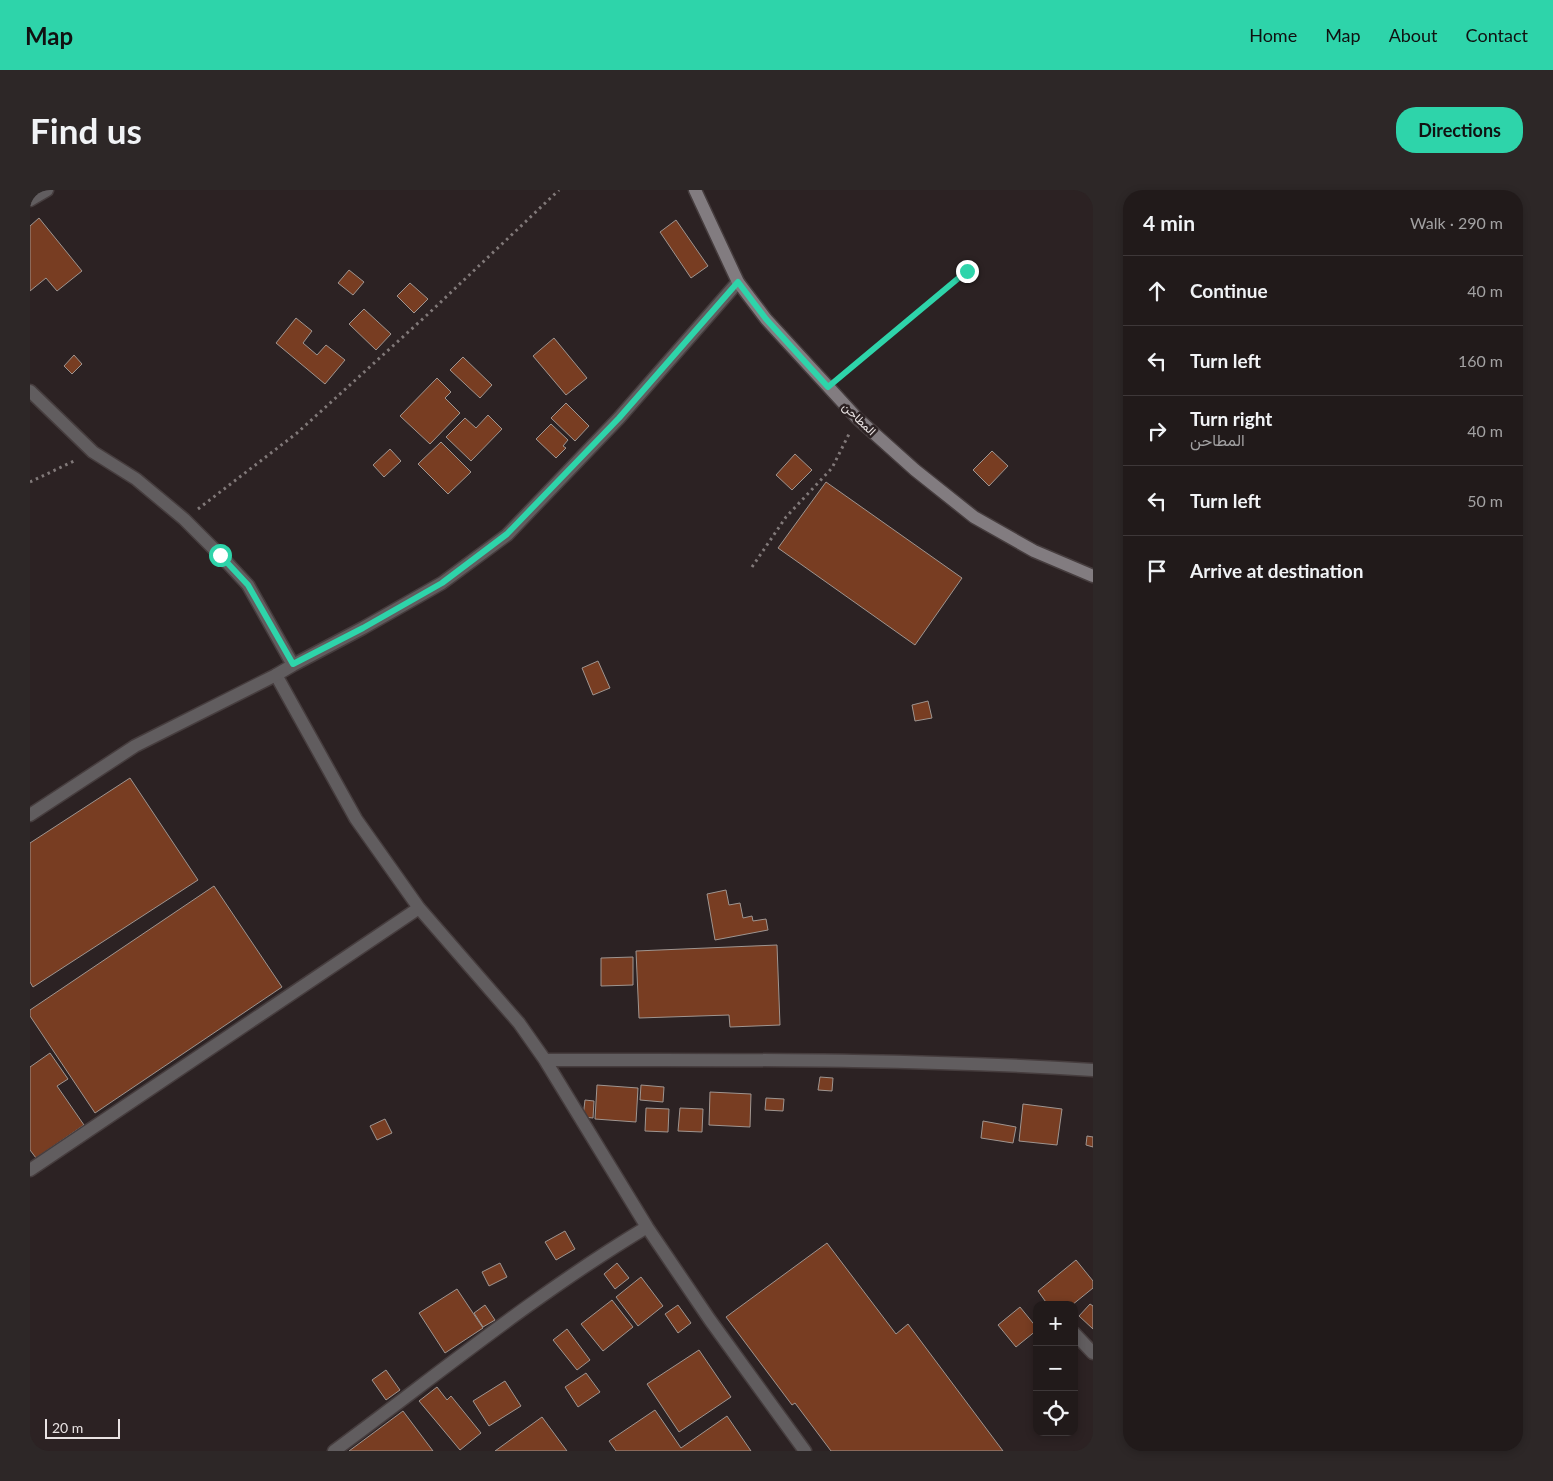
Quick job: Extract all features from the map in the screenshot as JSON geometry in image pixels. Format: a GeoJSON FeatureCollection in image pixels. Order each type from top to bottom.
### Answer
{"type":"FeatureCollection","features":[{"type":"Feature","properties":{"kind":"main road","name":"المطاحن"},"geometry":{"type":"LineString","coordinates":[[695,190],[738,282],[766,319],[857,418],[915,470],[974,517],[1034,551],[1093,576]]}},
{"type":"Feature","properties":{"kind":"street"},"geometry":{"type":"LineString","coordinates":[[30,200],[47,190]]}},
{"type":"Feature","properties":{"kind":"street"},"geometry":{"type":"LineString","coordinates":[[30,815],[135,746],[276,675],[442,583],[507,534],[619,418],[738,282]]}},
{"type":"Feature","properties":{"kind":"street"},"geometry":{"type":"LineString","coordinates":[[30,391],[93,452],[136,479],[184,519],[248,585],[293,664]]}},
{"type":"Feature","properties":{"kind":"street"},"geometry":{"type":"LineString","coordinates":[[276,675],[356,819],[419,908],[519,1023],[545,1060],[647,1227],[710,1320],[805,1451]]}},
{"type":"Feature","properties":{"kind":"street"},"geometry":{"type":"LineString","coordinates":[[30,1170],[419,908]]}},
{"type":"Feature","properties":{"kind":"street"},"geometry":{"type":"LineString","coordinates":[[545,1060],[844,1061],[1021,1065],[1093,1070]]}},
{"type":"Feature","properties":{"kind":"street"},"geometry":{"type":"LineString","coordinates":[[334,1451],[596,1258],[647,1227]]}},
{"type":"Feature","properties":{"kind":"street"},"geometry":{"type":"LineString","coordinates":[[1078,1337],[1093,1353]]}},
{"type":"Feature","properties":{"kind":"path"},"geometry":{"type":"LineString","coordinates":[[184,519],[297,433],[426,316],[559,190]]}},
{"type":"Feature","properties":{"kind":"path"},"geometry":{"type":"LineString","coordinates":[[828,387],[967,271]]}},
{"type":"Feature","properties":{"kind":"path"},"geometry":{"type":"LineString","coordinates":[[752,567],[786,518],[832,468],[857,418]]}},
{"type":"Feature","properties":{"kind":"path"},"geometry":{"type":"LineString","coordinates":[[30,482],[93,452]]}},
{"type":"Feature","properties":{"kind":"building"},"geometry":{"type":"Polygon","coordinates":[[[39,218],[82,271],[57,291],[46,278],[30,291],[30,226],[39,218]]]}},
{"type":"Feature","properties":{"kind":"building"},"geometry":{"type":"Polygon","coordinates":[[[676,220],[708,266],[691,278],[660,232],[676,220]]]}},
{"type":"Feature","properties":{"kind":"building"},"geometry":{"type":"Polygon","coordinates":[[[349,270],[364,282],[353,295],[338,283],[349,270]]]}},
{"type":"Feature","properties":{"kind":"building"},"geometry":{"type":"Polygon","coordinates":[[[410,283],[428,299],[414,313],[397,296],[410,283]]]}},
{"type":"Feature","properties":{"kind":"building"},"geometry":{"type":"Polygon","coordinates":[[[364,309],[391,334],[376,350],[349,324],[364,309]]]}},
{"type":"Feature","properties":{"kind":"building"},"geometry":{"type":"Polygon","coordinates":[[[296,318],[312,331],[303,343],[317,355],[326,345],[345,360],[325,384],[276,343],[296,318]]]}},
{"type":"Feature","properties":{"kind":"building"},"geometry":{"type":"Polygon","coordinates":[[[554,338],[587,378],[566,395],[533,356],[554,338]]]}},
{"type":"Feature","properties":{"kind":"building"},"geometry":{"type":"Polygon","coordinates":[[[74,355],[82,364],[72,374],[64,366],[74,355]]]}},
{"type":"Feature","properties":{"kind":"building"},"geometry":{"type":"Polygon","coordinates":[[[463,357],[492,385],[480,398],[450,370],[463,357]]]}},
{"type":"Feature","properties":{"kind":"building"},"geometry":{"type":"Polygon","coordinates":[[[437,378],[451,392],[445,398],[460,413],[430,444],[400,416],[437,378]]]}},
{"type":"Feature","properties":{"kind":"building"},"geometry":{"type":"Polygon","coordinates":[[[566,403],[589,426],[575,441],[551,418],[566,403]]]}},
{"type":"Feature","properties":{"kind":"building"},"geometry":{"type":"Polygon","coordinates":[[[488,415],[502,429],[471,461],[446,437],[465,418],[476,428],[488,415]]]}},
{"type":"Feature","properties":{"kind":"building"},"geometry":{"type":"Polygon","coordinates":[[[551,424],[568,440],[563,446],[566,448],[556,458],[536,439],[551,424]]]}},
{"type":"Feature","properties":{"kind":"building"},"geometry":{"type":"Polygon","coordinates":[[[441,442],[471,472],[448,494],[418,464],[441,442]]]}},
{"type":"Feature","properties":{"kind":"building"},"geometry":{"type":"Polygon","coordinates":[[[390,449],[401,461],[384,477],[373,465],[390,449]]]}},
{"type":"Feature","properties":{"kind":"building"},"geometry":{"type":"Polygon","coordinates":[[[992,451],[1008,466],[989,486],[973,470],[992,451]]]}},
{"type":"Feature","properties":{"kind":"building"},"geometry":{"type":"Polygon","coordinates":[[[795,454],[812,470],[792,490],[776,475],[795,454]]]}},
{"type":"Feature","properties":{"kind":"building"},"geometry":{"type":"Polygon","coordinates":[[[826,482],[962,578],[915,645],[778,548],[826,482]]]}},
{"type":"Feature","properties":{"kind":"building"},"geometry":{"type":"Polygon","coordinates":[[[598,661],[610,688],[593,695],[582,668],[598,661]]]}},
{"type":"Feature","properties":{"kind":"building"},"geometry":{"type":"Polygon","coordinates":[[[928,701],[932,718],[915,721],[912,705],[928,701]]]}},
{"type":"Feature","properties":{"kind":"building"},"geometry":{"type":"Polygon","coordinates":[[[130,778],[198,880],[33,987],[30,982],[30,843],[130,778]]]}},
{"type":"Feature","properties":{"kind":"building"},"geometry":{"type":"Polygon","coordinates":[[[214,886],[282,987],[95,1113],[30,1016],[30,1010],[214,886]]]}},
{"type":"Feature","properties":{"kind":"building"},"geometry":{"type":"Polygon","coordinates":[[[726,890],[729,905],[740,903],[743,918],[752,916],[753,921],[766,919],[768,930],[715,940],[707,894],[726,890]]]}},
{"type":"Feature","properties":{"kind":"building"},"geometry":{"type":"Polygon","coordinates":[[[777,945],[780,1025],[730,1027],[729,1015],[639,1018],[636,951],[777,945]]]}},
{"type":"Feature","properties":{"kind":"building"},"geometry":{"type":"Polygon","coordinates":[[[633,957],[633,985],[601,986],[601,958],[633,957]]]}},
{"type":"Feature","properties":{"kind":"building"},"geometry":{"type":"Polygon","coordinates":[[[50,1053],[68,1079],[57,1086],[84,1125],[36,1158],[30,1150],[30,1067],[50,1053]]]}},
{"type":"Feature","properties":{"kind":"building"},"geometry":{"type":"Polygon","coordinates":[[[820,1077],[833,1078],[832,1091],[818,1090],[820,1077]]]}},
{"type":"Feature","properties":{"kind":"building"},"geometry":{"type":"Polygon","coordinates":[[[597,1085],[638,1088],[636,1122],[595,1119],[597,1085]]]}},
{"type":"Feature","properties":{"kind":"building"},"geometry":{"type":"Polygon","coordinates":[[[641,1085],[664,1087],[663,1102],[640,1100],[641,1085]]]}},
{"type":"Feature","properties":{"kind":"building"},"geometry":{"type":"Polygon","coordinates":[[[710,1092],[751,1094],[750,1127],[709,1125],[710,1092]]]}},
{"type":"Feature","properties":{"kind":"building"},"geometry":{"type":"Polygon","coordinates":[[[766,1098],[784,1099],[783,1111],[765,1110],[766,1098]]]}},
{"type":"Feature","properties":{"kind":"building"},"geometry":{"type":"Polygon","coordinates":[[[585,1100],[594,1101],[593,1118],[583,1117],[585,1100]]]}},
{"type":"Feature","properties":{"kind":"building"},"geometry":{"type":"Polygon","coordinates":[[[1023,1104],[1062,1109],[1057,1145],[1019,1141],[1023,1104]]]}},
{"type":"Feature","properties":{"kind":"building"},"geometry":{"type":"Polygon","coordinates":[[[646,1108],[669,1109],[668,1132],[645,1131],[646,1108]]]}},
{"type":"Feature","properties":{"kind":"building"},"geometry":{"type":"Polygon","coordinates":[[[680,1108],[703,1109],[702,1132],[678,1131],[680,1108]]]}},
{"type":"Feature","properties":{"kind":"building"},"geometry":{"type":"Polygon","coordinates":[[[385,1119],[392,1133],[377,1140],[370,1126],[385,1119]]]}},
{"type":"Feature","properties":{"kind":"building"},"geometry":{"type":"Polygon","coordinates":[[[983,1121],[1016,1127],[1013,1143],[981,1138],[983,1121]]]}},
{"type":"Feature","properties":{"kind":"building"},"geometry":{"type":"Polygon","coordinates":[[[1087,1136],[1093,1137],[1093,1147],[1086,1145],[1087,1136]]]}},
{"type":"Feature","properties":{"kind":"building"},"geometry":{"type":"Polygon","coordinates":[[[565,1231],[575,1249],[556,1260],[545,1242],[565,1231]]]}},
{"type":"Feature","properties":{"kind":"building"},"geometry":{"type":"Polygon","coordinates":[[[827,1243],[896,1334],[908,1324],[1003,1451],[831,1451],[795,1403],[792,1405],[726,1317],[827,1243]]]}},
{"type":"Feature","properties":{"kind":"building"},"geometry":{"type":"Polygon","coordinates":[[[1076,1260],[1093,1281],[1093,1288],[1077,1301],[1045,1301],[1038,1291],[1076,1260]]]}},
{"type":"Feature","properties":{"kind":"building"},"geometry":{"type":"Polygon","coordinates":[[[500,1263],[507,1277],[489,1286],[482,1272],[500,1263]]]}},
{"type":"Feature","properties":{"kind":"building"},"geometry":{"type":"Polygon","coordinates":[[[617,1263],[629,1278],[615,1289],[604,1274],[617,1263]]]}},
{"type":"Feature","properties":{"kind":"building"},"geometry":{"type":"Polygon","coordinates":[[[641,1277],[663,1306],[638,1326],[616,1297],[641,1277]]]}},
{"type":"Feature","properties":{"kind":"building"},"geometry":{"type":"Polygon","coordinates":[[[457,1289],[483,1328],[445,1353],[419,1313],[457,1289]]]}},
{"type":"Feature","properties":{"kind":"building"},"geometry":{"type":"Polygon","coordinates":[[[612,1300],[633,1327],[603,1351],[581,1324],[612,1300]]]}},
{"type":"Feature","properties":{"kind":"building"},"geometry":{"type":"Polygon","coordinates":[[[1090,1304],[1093,1306],[1093,1329],[1079,1316],[1090,1304]]]}},
{"type":"Feature","properties":{"kind":"building"},"geometry":{"type":"Polygon","coordinates":[[[485,1305],[495,1320],[483,1327],[474,1313],[485,1305]]]}},
{"type":"Feature","properties":{"kind":"building"},"geometry":{"type":"Polygon","coordinates":[[[678,1305],[691,1323],[678,1333],[665,1314],[678,1305]]]}},
{"type":"Feature","properties":{"kind":"building"},"geometry":{"type":"Polygon","coordinates":[[[1020,1307],[1033,1323],[1033,1333],[1016,1347],[998,1325],[1020,1307]]]}},
{"type":"Feature","properties":{"kind":"building"},"geometry":{"type":"Polygon","coordinates":[[[567,1329],[590,1360],[577,1370],[553,1340],[567,1329]]]}},
{"type":"Feature","properties":{"kind":"building"},"geometry":{"type":"Polygon","coordinates":[[[699,1350],[731,1397],[679,1432],[647,1384],[699,1350]]]}},
{"type":"Feature","properties":{"kind":"building"},"geometry":{"type":"Polygon","coordinates":[[[386,1370],[400,1390],[386,1400],[372,1380],[386,1370]]]}},
{"type":"Feature","properties":{"kind":"building"},"geometry":{"type":"Polygon","coordinates":[[[586,1373],[600,1392],[578,1407],[565,1387],[586,1373]]]}},
{"type":"Feature","properties":{"kind":"building"},"geometry":{"type":"Polygon","coordinates":[[[505,1381],[521,1406],[489,1426],[473,1401],[505,1381]]]}},
{"type":"Feature","properties":{"kind":"building"},"geometry":{"type":"Polygon","coordinates":[[[437,1387],[447,1400],[451,1396],[481,1433],[460,1450],[419,1401],[437,1387]]]}},
{"type":"Feature","properties":{"kind":"building"},"geometry":{"type":"Polygon","coordinates":[[[655,1410],[681,1448],[727,1416],[751,1451],[616,1451],[609,1441],[655,1410]]]}},
{"type":"Feature","properties":{"kind":"building"},"geometry":{"type":"Polygon","coordinates":[[[403,1411],[433,1451],[349,1451],[403,1411]]]}},
{"type":"Feature","properties":{"kind":"building"},"geometry":{"type":"Polygon","coordinates":[[[542,1417],[567,1451],[495,1451],[542,1417]]]}},
{"type":"Feature","properties":{"kind":"route"},"geometry":{"type":"LineString","coordinates":[[220,555],[248,585],[293,664],[363,628],[442,583],[507,534],[619,418],[738,282],[766,319],[828,387],[967,271]]}}]}
